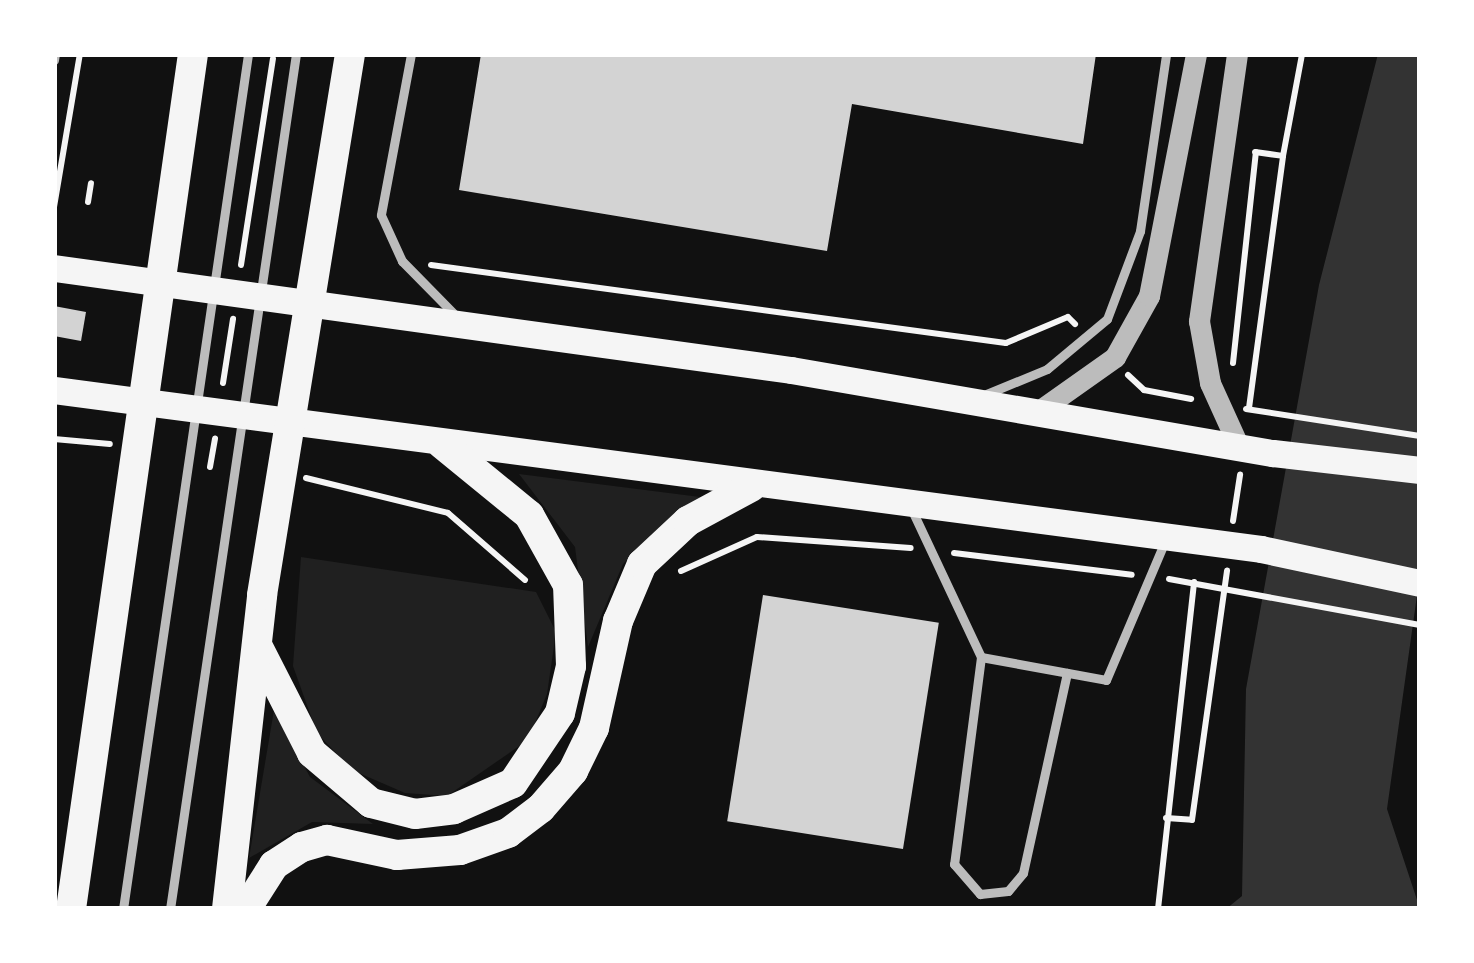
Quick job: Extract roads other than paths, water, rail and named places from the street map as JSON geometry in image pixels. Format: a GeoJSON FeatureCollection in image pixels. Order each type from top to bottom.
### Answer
{"type":"FeatureCollection","features":[{"type":"Feature","properties":{"kind":"highway"},"geometry":{"type":"LineString","coordinates":[[227,909],[262,595],[350,54]]}},
{"type":"Feature","properties":{"kind":"highway"},"geometry":{"type":"LineString","coordinates":[[71,909],[192,58]]}},
{"type":"Feature","properties":{"kind":"highway"},"geometry":{"type":"LineString","coordinates":[[256,642],[312,753],[371,802],[434,812],[513,783],[560,713],[571,666],[568,585],[529,515],[442,444]]}},
{"type":"Feature","properties":{"kind":"highway"},"geometry":{"type":"LineString","coordinates":[[247,909],[274,865],[302,847],[327,840],[397,855],[460,850],[508,833],[541,808],[573,771],[594,728],[618,621],[642,564],[688,521],[751,487]]}},
{"type":"Feature","properties":{"kind":"highway"},"geometry":{"type":"LineString","coordinates":[[54,852],[85,801]]}},
{"type":"Feature","properties":{"kind":"main road"},"geometry":{"type":"LineString","coordinates":[[54,268],[969,401],[1273,453],[1420,470]]}},
{"type":"Feature","properties":{"kind":"main road"},"geometry":{"type":"LineString","coordinates":[[54,390],[751,487],[1261,549],[1420,584]]}},
{"type":"Feature","properties":{"kind":"street"},"geometry":{"type":"LineString","coordinates":[[1036,413],[1115,357],[1149,296],[1196,54]]}},
{"type":"Feature","properties":{"kind":"street"},"geometry":{"type":"LineString","coordinates":[[1237,54],[1199,321],[1210,383],[1242,446]]}},
{"type":"Feature","properties":{"kind":"lane"},"geometry":{"type":"LineString","coordinates":[[123,909],[248,54]]}},
{"type":"Feature","properties":{"kind":"lane"},"geometry":{"type":"LineString","coordinates":[[170,909],[296,54]]}},
{"type":"Feature","properties":{"kind":"lane"},"geometry":{"type":"LineString","coordinates":[[411,54],[380,215],[402,261],[469,328]]}},
{"type":"Feature","properties":{"kind":"lane"},"geometry":{"type":"LineString","coordinates":[[969,401],[1047,369],[1108,319],[1140,231],[1166,54]]}},
{"type":"Feature","properties":{"kind":"lane"},"geometry":{"type":"LineString","coordinates":[[910,506],[980,657],[954,864],[980,894],[1008,891],[1023,873],[1055,698],[1066,673]]}},
{"type":"Feature","properties":{"kind":"lane"},"geometry":{"type":"LineString","coordinates":[[980,657],[1106,680],[1167,538]]}}]}
